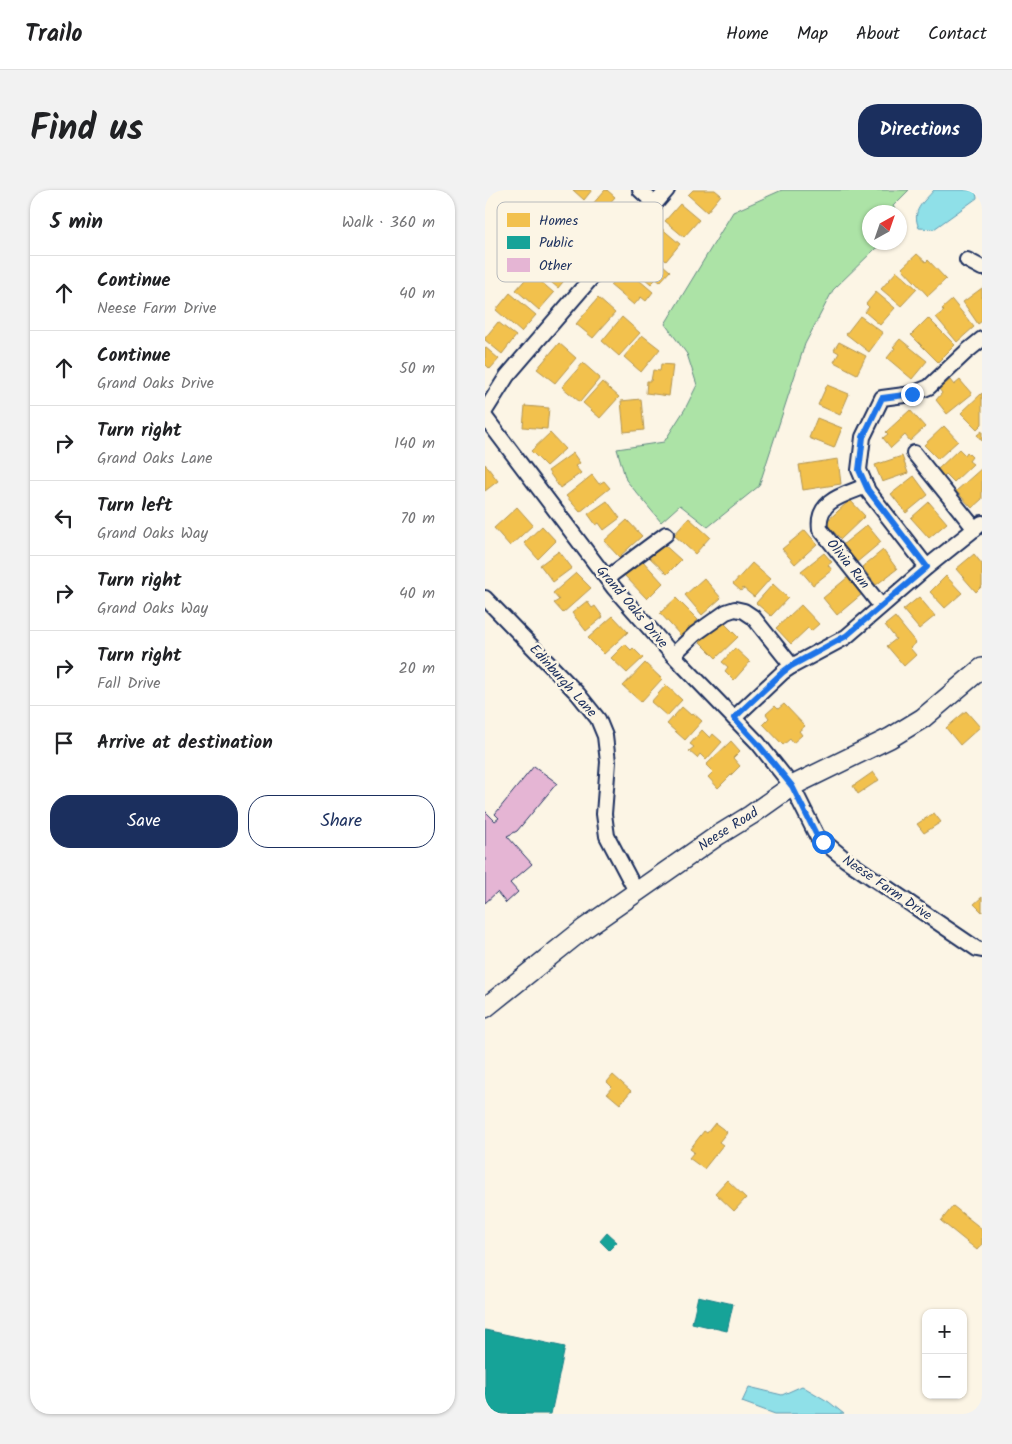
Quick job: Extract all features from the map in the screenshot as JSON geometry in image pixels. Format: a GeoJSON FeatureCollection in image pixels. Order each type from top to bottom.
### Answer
{"type":"FeatureCollection","features":[{"type":"Feature","properties":{"kind":"street"},"geometry":{"type":"LineString","coordinates":[[640,190],[653,202]]}},
{"type":"Feature","properties":{"kind":"street"},"geometry":{"type":"LineString","coordinates":[[657,202],[667,190]]}},
{"type":"Feature","properties":{"kind":"street"},"geometry":{"type":"LineString","coordinates":[[967,260],[982,268]]}},
{"type":"Feature","properties":{"kind":"street"},"geometry":{"type":"LineString","coordinates":[[485,411],[507,376],[588,282]]}},
{"type":"Feature","properties":{"kind":"street"},"geometry":{"type":"LineString","coordinates":[[927,567],[866,486],[859,470],[863,437],[882,398],[912,394],[929,387],[982,339]]}},
{"type":"Feature","properties":{"kind":"street","name":"Grand Oaks Drive"},"geometry":{"type":"LineString","coordinates":[[485,417],[607,578],[673,655],[757,743],[792,786]]}},
{"type":"Feature","properties":{"kind":"street"},"geometry":{"type":"LineString","coordinates":[[734,718],[783,672],[846,636],[978,526],[915,453]]}},
{"type":"Feature","properties":{"kind":"street","name":"Olivia Run"},"geometry":{"type":"LineString","coordinates":[[866,486],[828,503],[822,511],[819,521],[820,529],[881,606]]}},
{"type":"Feature","properties":{"kind":"street"},"geometry":{"type":"LineString","coordinates":[[607,578],[666,534]]}},
{"type":"Feature","properties":{"kind":"street","name":"Edinburgh Lane"},"geometry":{"type":"LineString","coordinates":[[485,598],[578,694],[597,719],[605,736],[608,762],[604,814],[607,836],[637,892]]}},
{"type":"Feature","properties":{"kind":"street"},"geometry":{"type":"LineString","coordinates":[[673,655],[701,629],[735,609],[744,611],[753,617],[791,666]]}},
{"type":"Feature","properties":{"kind":"street","name":"Neese Road"},"geometry":{"type":"LineString","coordinates":[[485,1008],[585,928],[717,836],[792,786],[890,738],[923,718],[982,668]]}},
{"type":"Feature","properties":{"kind":"street","name":"Neese Farm Drive"},"geometry":{"type":"LineString","coordinates":[[792,786],[817,836],[823,842],[903,899],[982,950]]}},
{"type":"Feature","properties":{"kind":"green space"},"geometry":{"type":"Polygon","coordinates":[[[782,190],[909,190],[894,205],[862,205],[862,250],[874,250],[833,290],[805,344],[759,486],[708,527],[680,505],[661,522],[626,480],[617,449],[664,442],[685,409],[697,385],[687,354],[665,324],[733,212],[782,190]]]}},
{"type":"Feature","properties":{"kind":"water"},"geometry":{"type":"Polygon","coordinates":[[[934,190],[974,190],[977,198],[934,229],[919,228],[916,216],[917,211],[934,190]]]}},
{"type":"Feature","properties":{"kind":"water"},"geometry":{"type":"Polygon","coordinates":[[[802,1386],[829,1402],[844,1414],[775,1414],[742,1402],[749,1387],[782,1395],[802,1386]]]}},
{"type":"Feature","properties":{"kind":"building: Homes"},"geometry":{"type":"Polygon","coordinates":[[[573,190],[592,190],[584,200],[573,190]]]}},
{"type":"Feature","properties":{"kind":"building: Homes"},"geometry":{"type":"Polygon","coordinates":[[[605,190],[615,197],[611,202],[594,202],[605,190]]]}},
{"type":"Feature","properties":{"kind":"building: Homes"},"geometry":{"type":"Polygon","coordinates":[[[693,190],[715,190],[721,195],[707,212],[688,195],[693,190]]]}},
{"type":"Feature","properties":{"kind":"building: Homes"},"geometry":{"type":"Polygon","coordinates":[[[680,204],[699,220],[684,237],[665,221],[680,204]]]}},
{"type":"Feature","properties":{"kind":"building: Homes"},"geometry":{"type":"Polygon","coordinates":[[[663,230],[680,244],[666,261],[663,258],[663,230]]]}},
{"type":"Feature","properties":{"kind":"building: Homes"},"geometry":{"type":"Polygon","coordinates":[[[917,254],[926,262],[928,260],[946,279],[928,296],[902,268],[917,254]]]}},
{"type":"Feature","properties":{"kind":"building: Homes"},"geometry":{"type":"Polygon","coordinates":[[[663,265],[670,271],[663,279],[663,265]]]}},
{"type":"Feature","properties":{"kind":"building: Homes"},"geometry":{"type":"Polygon","coordinates":[[[897,271],[917,289],[901,306],[881,289],[897,271]]]}},
{"type":"Feature","properties":{"kind":"building: Homes"},"geometry":{"type":"Polygon","coordinates":[[[523,282],[541,282],[554,293],[539,310],[516,290],[523,282]]]}},
{"type":"Feature","properties":{"kind":"building: Homes"},"geometry":{"type":"Polygon","coordinates":[[[551,282],[563,282],[558,288],[551,282]]]}},
{"type":"Feature","properties":{"kind":"building: Homes"},"geometry":{"type":"Polygon","coordinates":[[[613,282],[641,282],[653,292],[646,301],[641,297],[634,305],[610,285],[613,282]]]}},
{"type":"Feature","properties":{"kind":"building: Homes"},"geometry":{"type":"Polygon","coordinates":[[[982,288],[982,321],[978,324],[963,302],[982,288]]]}},
{"type":"Feature","properties":{"kind":"building: Homes"},"geometry":{"type":"Polygon","coordinates":[[[876,292],[895,308],[880,325],[865,312],[869,307],[866,304],[876,292]]]}},
{"type":"Feature","properties":{"kind":"building: Homes"},"geometry":{"type":"Polygon","coordinates":[[[510,293],[536,315],[521,332],[496,310],[510,293]]]}},
{"type":"Feature","properties":{"kind":"building: Homes"},"geometry":{"type":"Polygon","coordinates":[[[598,298],[615,313],[593,338],[576,324],[598,298]]]}},
{"type":"Feature","properties":{"kind":"building: Homes"},"geometry":{"type":"Polygon","coordinates":[[[952,300],[974,327],[957,342],[936,317],[944,311],[942,309],[952,300]]]}},
{"type":"Feature","properties":{"kind":"building: Homes"},"geometry":{"type":"Polygon","coordinates":[[[860,316],[883,333],[869,352],[846,334],[860,316]]]}},
{"type":"Feature","properties":{"kind":"building: Homes"},"geometry":{"type":"Polygon","coordinates":[[[622,317],[640,333],[619,356],[602,341],[622,317]]]}},
{"type":"Feature","properties":{"kind":"building: Homes"},"geometry":{"type":"Polygon","coordinates":[[[928,318],[955,345],[938,362],[911,335],[928,318]]]}},
{"type":"Feature","properties":{"kind":"building: Homes"},"geometry":{"type":"Polygon","coordinates":[[[498,322],[516,336],[502,354],[485,340],[498,322]]]}},
{"type":"Feature","properties":{"kind":"building: Homes"},"geometry":{"type":"Polygon","coordinates":[[[642,335],[660,349],[641,372],[624,357],[642,335]]]}},
{"type":"Feature","properties":{"kind":"building: Homes"},"geometry":{"type":"Polygon","coordinates":[[[900,339],[927,361],[912,379],[887,358],[900,339]]]}},
{"type":"Feature","properties":{"kind":"building: Homes"},"geometry":{"type":"Polygon","coordinates":[[[839,342],[866,356],[857,374],[834,362],[839,353],[834,350],[839,342]]]}},
{"type":"Feature","properties":{"kind":"building: Homes"},"geometry":{"type":"Polygon","coordinates":[[[559,343],[576,358],[555,383],[537,369],[559,343]]]}},
{"type":"Feature","properties":{"kind":"building: Homes"},"geometry":{"type":"Polygon","coordinates":[[[485,347],[499,359],[490,369],[485,364],[485,347]]]}},
{"type":"Feature","properties":{"kind":"building: Homes"},"geometry":{"type":"Polygon","coordinates":[[[583,363],[600,378],[580,402],[562,387],[583,363]]]}},
{"type":"Feature","properties":{"kind":"building: Homes"},"geometry":{"type":"Polygon","coordinates":[[[661,364],[673,365],[669,396],[646,393],[647,381],[651,381],[653,370],[660,371],[661,364]]]}},
{"type":"Feature","properties":{"kind":"building: Homes"},"geometry":{"type":"Polygon","coordinates":[[[950,380],[954,385],[960,380],[972,394],[947,414],[936,400],[942,393],[939,389],[950,380]]]}},
{"type":"Feature","properties":{"kind":"building: Homes"},"geometry":{"type":"Polygon","coordinates":[[[602,382],[619,397],[600,418],[583,403],[602,382]]]}},
{"type":"Feature","properties":{"kind":"building: Homes"},"geometry":{"type":"Polygon","coordinates":[[[827,385],[849,394],[840,415],[818,405],[827,385]]]}},
{"type":"Feature","properties":{"kind":"building: Homes"},"geometry":{"type":"Polygon","coordinates":[[[982,393],[982,424],[977,429],[961,413],[982,393]]]}},
{"type":"Feature","properties":{"kind":"building: Homes"},"geometry":{"type":"Polygon","coordinates":[[[641,399],[644,430],[624,432],[621,401],[641,399]]]}},
{"type":"Feature","properties":{"kind":"building: Homes"},"geometry":{"type":"Polygon","coordinates":[[[525,406],[549,408],[547,429],[523,427],[525,406]]]}},
{"type":"Feature","properties":{"kind":"building: Homes"},"geometry":{"type":"Polygon","coordinates":[[[910,410],[925,427],[910,441],[905,435],[891,448],[883,438],[888,434],[886,432],[910,410]]]}},
{"type":"Feature","properties":{"kind":"building: Homes"},"geometry":{"type":"Polygon","coordinates":[[[817,418],[842,428],[834,448],[809,438],[817,418]]]}},
{"type":"Feature","properties":{"kind":"building: Homes"},"geometry":{"type":"Polygon","coordinates":[[[944,426],[958,441],[938,459],[924,445],[944,426]]]}},
{"type":"Feature","properties":{"kind":"building: Homes"},"geometry":{"type":"Polygon","coordinates":[[[982,431],[982,441],[977,435],[982,431]]]}},
{"type":"Feature","properties":{"kind":"building: Homes"},"geometry":{"type":"Polygon","coordinates":[[[550,433],[565,449],[546,466],[531,451],[550,433]]]}},
{"type":"Feature","properties":{"kind":"building: Homes"},"geometry":{"type":"Polygon","coordinates":[[[959,449],[965,455],[967,452],[972,457],[969,461],[973,464],[954,482],[946,474],[944,477],[937,470],[959,449]]]}},
{"type":"Feature","properties":{"kind":"building: Homes"},"geometry":{"type":"Polygon","coordinates":[[[573,453],[580,463],[575,466],[581,473],[560,488],[548,471],[573,453]]]}},
{"type":"Feature","properties":{"kind":"building: Homes"},"geometry":{"type":"Polygon","coordinates":[[[902,456],[908,473],[882,482],[875,465],[902,456]]]}},
{"type":"Feature","properties":{"kind":"building: Homes"},"geometry":{"type":"Polygon","coordinates":[[[838,459],[841,484],[803,490],[799,465],[838,459]]]}},
{"type":"Feature","properties":{"kind":"building: Homes"},"geometry":{"type":"Polygon","coordinates":[[[485,464],[498,481],[485,491],[485,464]]]}},
{"type":"Feature","properties":{"kind":"building: Homes"},"geometry":{"type":"Polygon","coordinates":[[[982,468],[982,499],[972,508],[956,491],[982,468]]]}},
{"type":"Feature","properties":{"kind":"building: Homes"},"geometry":{"type":"Polygon","coordinates":[[[592,475],[599,484],[604,481],[610,488],[580,512],[566,496],[592,475]]]}},
{"type":"Feature","properties":{"kind":"building: Homes"},"geometry":{"type":"Polygon","coordinates":[[[914,476],[928,495],[906,513],[891,494],[914,476]]]}},
{"type":"Feature","properties":{"kind":"building: Homes"},"geometry":{"type":"Polygon","coordinates":[[[850,500],[865,516],[841,539],[825,523],[850,500]]]}},
{"type":"Feature","properties":{"kind":"building: Homes"},"geometry":{"type":"Polygon","coordinates":[[[607,501],[620,518],[604,530],[599,523],[596,525],[588,514],[607,501]]]}},
{"type":"Feature","properties":{"kind":"building: Homes"},"geometry":{"type":"Polygon","coordinates":[[[929,502],[947,523],[929,538],[911,518],[929,502]]]}},
{"type":"Feature","properties":{"kind":"building: Homes"},"geometry":{"type":"Polygon","coordinates":[[[517,507],[533,525],[510,546],[494,528],[517,507]]]}},
{"type":"Feature","properties":{"kind":"building: Homes"},"geometry":{"type":"Polygon","coordinates":[[[689,518],[710,537],[695,554],[674,535],[689,518]]]}},
{"type":"Feature","properties":{"kind":"building: Homes"},"geometry":{"type":"Polygon","coordinates":[[[627,520],[642,536],[619,557],[604,541],[627,520]]]}},
{"type":"Feature","properties":{"kind":"building: Homes"},"geometry":{"type":"Polygon","coordinates":[[[867,525],[881,542],[856,563],[841,546],[867,525]]]}},
{"type":"Feature","properties":{"kind":"building: Homes"},"geometry":{"type":"Polygon","coordinates":[[[542,526],[556,541],[538,559],[524,543],[542,526]]]}},
{"type":"Feature","properties":{"kind":"building: Homes"},"geometry":{"type":"Polygon","coordinates":[[[805,530],[817,544],[795,564],[782,549],[805,530]]]}},
{"type":"Feature","properties":{"kind":"building: Homes"},"geometry":{"type":"Polygon","coordinates":[[[661,542],[681,560],[667,574],[648,556],[661,542]]]}},
{"type":"Feature","properties":{"kind":"building: Homes"},"geometry":{"type":"Polygon","coordinates":[[[883,550],[897,569],[876,585],[862,567],[883,550]]]}},
{"type":"Feature","properties":{"kind":"building: Homes"},"geometry":{"type":"Polygon","coordinates":[[[559,551],[572,568],[553,582],[540,565],[559,551]]]}},
{"type":"Feature","properties":{"kind":"building: Homes"},"geometry":{"type":"Polygon","coordinates":[[[824,553],[832,562],[828,565],[832,570],[813,585],[801,571],[824,553]]]}},
{"type":"Feature","properties":{"kind":"building: Homes"},"geometry":{"type":"Polygon","coordinates":[[[974,554],[982,564],[982,586],[976,592],[956,569],[974,554]]]}},
{"type":"Feature","properties":{"kind":"building: Homes"},"geometry":{"type":"Polygon","coordinates":[[[641,559],[663,583],[647,599],[624,575],[641,559]]]}},
{"type":"Feature","properties":{"kind":"building: Homes"},"geometry":{"type":"Polygon","coordinates":[[[752,563],[770,579],[754,597],[743,588],[741,591],[733,584],[752,563]]]}},
{"type":"Feature","properties":{"kind":"building: Homes"},"geometry":{"type":"Polygon","coordinates":[[[576,573],[591,588],[563,613],[554,603],[559,600],[553,593],[576,573]]]}},
{"type":"Feature","properties":{"kind":"building: Homes"},"geometry":{"type":"Polygon","coordinates":[[[946,576],[962,593],[945,608],[930,592],[946,576]]]}},
{"type":"Feature","properties":{"kind":"building: Homes"},"geometry":{"type":"Polygon","coordinates":[[[848,577],[862,594],[837,615],[823,598],[848,577]]]}},
{"type":"Feature","properties":{"kind":"building: Homes"},"geometry":{"type":"Polygon","coordinates":[[[704,578],[721,598],[702,615],[685,595],[704,578]]]}},
{"type":"Feature","properties":{"kind":"building: Homes"},"geometry":{"type":"Polygon","coordinates":[[[773,584],[788,598],[771,616],[756,603],[773,584]]]}},
{"type":"Feature","properties":{"kind":"building: Homes"},"geometry":{"type":"Polygon","coordinates":[[[919,597],[935,616],[919,629],[903,610],[919,597]]]}},
{"type":"Feature","properties":{"kind":"building: Homes"},"geometry":{"type":"Polygon","coordinates":[[[676,598],[698,620],[681,636],[660,613],[676,598]]]}},
{"type":"Feature","properties":{"kind":"building: Homes"},"geometry":{"type":"Polygon","coordinates":[[[587,601],[592,608],[595,606],[603,617],[586,631],[572,613],[587,601]]]}},
{"type":"Feature","properties":{"kind":"building: Homes"},"geometry":{"type":"Polygon","coordinates":[[[801,605],[819,624],[811,631],[808,628],[791,644],[776,628],[801,605]]]}},
{"type":"Feature","properties":{"kind":"building: Homes"},"geometry":{"type":"Polygon","coordinates":[[[613,616],[628,632],[604,654],[588,638],[613,616]]]}},
{"type":"Feature","properties":{"kind":"building: Homes"},"geometry":{"type":"Polygon","coordinates":[[[895,617],[916,643],[910,648],[916,655],[904,666],[887,646],[896,639],[885,625],[895,617]]]}},
{"type":"Feature","properties":{"kind":"building: Homes"},"geometry":{"type":"Polygon","coordinates":[[[721,620],[738,637],[716,658],[699,641],[721,620]]]}},
{"type":"Feature","properties":{"kind":"building: Homes"},"geometry":{"type":"Polygon","coordinates":[[[625,644],[631,650],[633,648],[643,658],[627,673],[611,658],[625,644]]]}},
{"type":"Feature","properties":{"kind":"building: Homes"},"geometry":{"type":"Polygon","coordinates":[[[735,648],[750,662],[734,680],[725,671],[728,667],[722,662],[735,648]]]}},
{"type":"Feature","properties":{"kind":"building: Homes"},"geometry":{"type":"Polygon","coordinates":[[[645,663],[662,679],[641,702],[623,686],[645,663]]]}},
{"type":"Feature","properties":{"kind":"building: Homes"},"geometry":{"type":"Polygon","coordinates":[[[666,685],[682,700],[667,716],[651,702],[666,685]]]}},
{"type":"Feature","properties":{"kind":"building: Homes"},"geometry":{"type":"Polygon","coordinates":[[[784,704],[805,726],[799,731],[802,735],[793,743],[790,739],[783,745],[763,724],[769,718],[766,714],[775,706],[778,709],[784,704]]]}},
{"type":"Feature","properties":{"kind":"building: Homes"},"geometry":{"type":"Polygon","coordinates":[[[682,707],[702,721],[685,740],[667,724],[682,707]]]}},
{"type":"Feature","properties":{"kind":"building: Homes"},"geometry":{"type":"Polygon","coordinates":[[[966,711],[980,727],[960,745],[946,728],[966,711]]]}},
{"type":"Feature","properties":{"kind":"building: Homes"},"geometry":{"type":"Polygon","coordinates":[[[702,730],[710,738],[713,734],[722,742],[706,760],[700,754],[697,758],[689,751],[694,747],[690,744],[702,730]]]}},
{"type":"Feature","properties":{"kind":"building: Homes"},"geometry":{"type":"Polygon","coordinates":[[[731,741],[740,751],[733,758],[740,766],[718,788],[708,777],[713,772],[706,765],[731,741]]]}},
{"type":"Feature","properties":{"kind":"building: Homes"},"geometry":{"type":"Polygon","coordinates":[[[873,772],[879,780],[858,794],[853,786],[873,772]]]}},
{"type":"Feature","properties":{"kind":"building: Homes"},"geometry":{"type":"Polygon","coordinates":[[[934,813],[941,822],[924,833],[917,824],[934,813]]]}},
{"type":"Feature","properties":{"kind":"building: Homes"},"geometry":{"type":"Polygon","coordinates":[[[982,897],[982,912],[974,904],[982,897]]]}},
{"type":"Feature","properties":{"kind":"building: Homes"},"geometry":{"type":"Polygon","coordinates":[[[613,1075],[631,1091],[620,1104],[607,1093],[612,1087],[607,1082],[613,1075]]]}},
{"type":"Feature","properties":{"kind":"building: Homes"},"geometry":{"type":"Polygon","coordinates":[[[715,1123],[727,1132],[719,1142],[723,1145],[704,1169],[689,1158],[694,1152],[690,1149],[704,1131],[707,1133],[715,1123]]]}},
{"type":"Feature","properties":{"kind":"building: Homes"},"geometry":{"type":"Polygon","coordinates":[[[727,1180],[746,1198],[734,1211],[715,1193],[727,1180]]]}},
{"type":"Feature","properties":{"kind":"building: Homes"},"geometry":{"type":"Polygon","coordinates":[[[953,1206],[982,1229],[982,1244],[977,1250],[941,1221],[953,1206]]]}},
{"type":"Feature","properties":{"kind":"building: Public"},"geometry":{"type":"Polygon","coordinates":[[[607,1233],[617,1242],[609,1250],[600,1241],[607,1233]]]}},
{"type":"Feature","properties":{"kind":"building: Public"},"geometry":{"type":"Polygon","coordinates":[[[698,1296],[733,1304],[727,1331],[692,1323],[698,1296]]]}},
{"type":"Feature","properties":{"kind":"building: Public"},"geometry":{"type":"Polygon","coordinates":[[[485,1330],[565,1347],[551,1414],[485,1414],[485,1330]]]}},
{"type":"Feature","properties":{"kind":"building: Other"},"geometry":{"type":"Polygon","coordinates":[[[534,766],[557,783],[517,831],[507,836],[532,864],[510,883],[518,892],[506,903],[497,892],[485,903],[485,811],[495,821],[499,818],[495,814],[534,766]]]}},
{"type":"Feature","properties":{"kind":"route"},"geometry":{"type":"LineString","coordinates":[[823,842],[817,836],[792,786],[734,718],[783,672],[846,636],[927,567],[868,490],[859,470],[863,437],[882,398],[912,394]]}}]}
